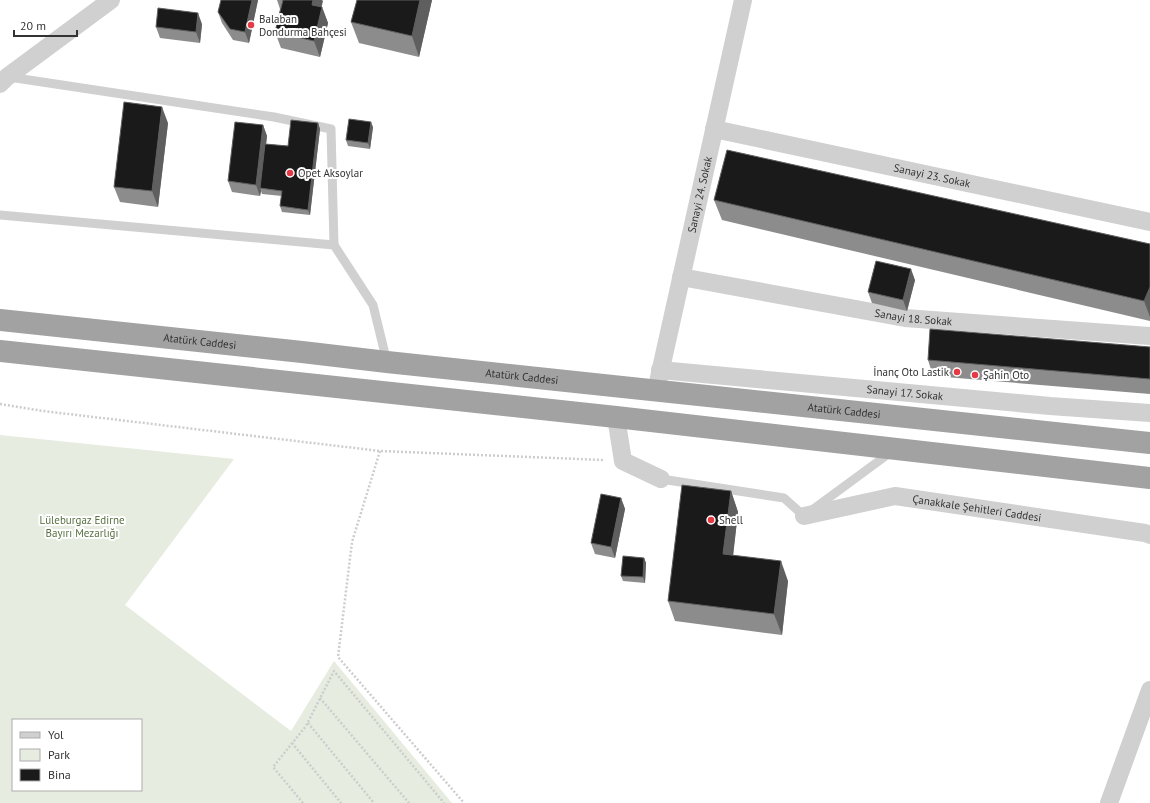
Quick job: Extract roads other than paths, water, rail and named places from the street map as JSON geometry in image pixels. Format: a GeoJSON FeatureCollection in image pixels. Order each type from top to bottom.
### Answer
{"type":"FeatureCollection","features":[{"type":"Feature","properties":{"kind":"highway","name":"Atatürk Caddesi"},"geometry":{"type":"LineString","coordinates":[[0,320],[387,362],[658,380],[1044,432],[1150,443]]}},
{"type":"Feature","properties":{"kind":"highway"},"geometry":{"type":"LineString","coordinates":[[0,351],[616,417],[1150,478]]}},
{"type":"Feature","properties":{"kind":"street"},"geometry":{"type":"LineString","coordinates":[[3,80],[111,0]]}},
{"type":"Feature","properties":{"kind":"street","name":"Sanayi 24. Sokak"},"geometry":{"type":"LineString","coordinates":[[658,380],[743,0]]}},
{"type":"Feature","properties":{"kind":"street","name":"Sanayi 23. Sokak"},"geometry":{"type":"LineString","coordinates":[[714,129],[1150,222]]}},
{"type":"Feature","properties":{"kind":"street","name":"Sanayi 18. Sokak"},"geometry":{"type":"LineString","coordinates":[[681,277],[905,318],[1150,336]]}},
{"type":"Feature","properties":{"kind":"street","name":"Sanayi 17. Sokak"},"geometry":{"type":"LineString","coordinates":[[658,380],[1150,413]]}},
{"type":"Feature","properties":{"kind":"street"},"geometry":{"type":"LineString","coordinates":[[616,417],[623,461],[661,479]]}},
{"type":"Feature","properties":{"kind":"street","name":"Çanakkale Şehitleri Caddesi"},"geometry":{"type":"LineString","coordinates":[[804,516],[896,496],[1145,533],[1150,535]]}},
{"type":"Feature","properties":{"kind":"street"},"geometry":{"type":"LineString","coordinates":[[1109,803],[1150,690]]}},
{"type":"Feature","properties":{"kind":"lane"},"geometry":{"type":"LineString","coordinates":[[3,80],[274,117],[331,129],[334,245],[373,305],[387,362]]}},
{"type":"Feature","properties":{"kind":"lane"},"geometry":{"type":"LineString","coordinates":[[0,215],[334,245]]}},
{"type":"Feature","properties":{"kind":"lane"},"geometry":{"type":"LineString","coordinates":[[661,479],[784,498],[804,516],[895,449]]}},
{"type":"Feature","properties":{"kind":"place","name":"Balaban Dondurma Bahçesi"},"geometry":{"type":"Point","coordinates":[251,25]}},
{"type":"Feature","properties":{"kind":"place","name":"Opet Aksoylar"},"geometry":{"type":"Point","coordinates":[290,173]}},
{"type":"Feature","properties":{"kind":"place","name":"İnanç Oto Lastik"},"geometry":{"type":"Point","coordinates":[957,372]}},
{"type":"Feature","properties":{"kind":"place","name":"Şahin Oto"},"geometry":{"type":"Point","coordinates":[975,375]}},
{"type":"Feature","properties":{"kind":"place","name":"Shell"},"geometry":{"type":"Point","coordinates":[711,520]}},
{"type":"Feature","properties":{"kind":"park label","name":"Lüleburgaz Edirne Bayırı Mezarlığı"},"geometry":{"type":"Point","coordinates":[82,526]}}]}
